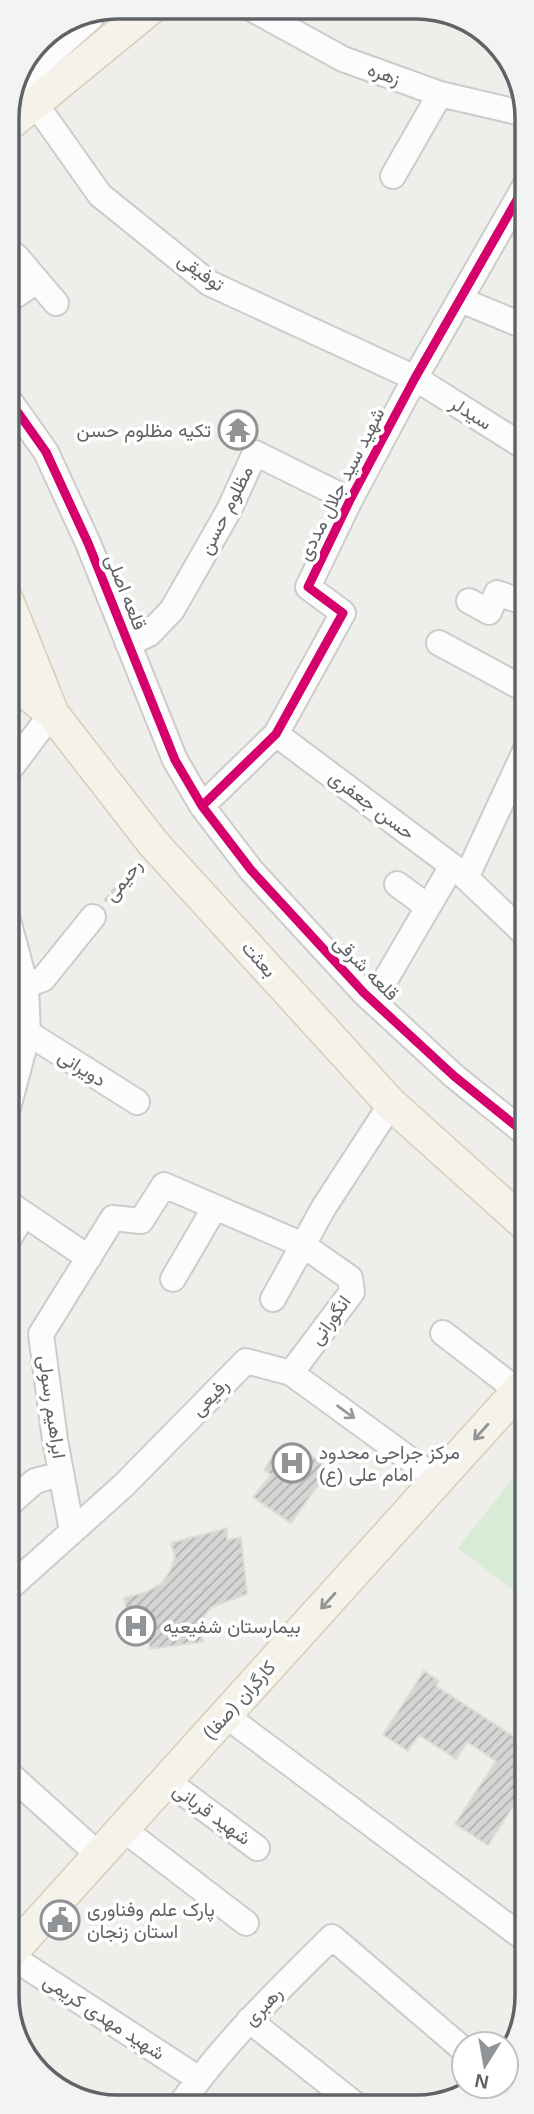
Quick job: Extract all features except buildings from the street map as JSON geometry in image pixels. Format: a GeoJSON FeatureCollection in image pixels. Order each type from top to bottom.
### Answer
{"type":"FeatureCollection","features":[{"type":"Feature","properties":{"kind":"main road"},"geometry":{"type":"LineString","coordinates":[[21,103],[136,19]]}},
{"type":"Feature","properties":{"kind":"main road"},"geometry":{"type":"LineString","coordinates":[[19,630],[52,713]]}},
{"type":"Feature","properties":{"kind":"main road","name":"بعثت"},"geometry":{"type":"LineString","coordinates":[[19,687],[52,713],[153,843],[391,1104],[515,1215]]}},
{"type":"Feature","properties":{"kind":"main road","name":"کارگران (صفا)"},"geometry":{"type":"LineString","coordinates":[[19,1943],[515,1394]]}},
{"type":"Feature","properties":{"kind":"street","name":"زهره"},"geometry":{"type":"LineString","coordinates":[[269,19],[343,60],[440,94],[514,111]]}},
{"type":"Feature","properties":{"kind":"street"},"geometry":{"type":"LineString","coordinates":[[21,101],[85,26]]}},
{"type":"Feature","properties":{"kind":"street"},"geometry":{"type":"LineString","coordinates":[[393,176],[440,94]]}},
{"type":"Feature","properties":{"kind":"street","name":"توفیقی"},"geometry":{"type":"LineString","coordinates":[[20,107],[100,195],[209,283],[415,379]]}},
{"type":"Feature","properties":{"kind":"street","name":"شهید سید جلال مددی"},"geometry":{"type":"LineString","coordinates":[[202,806],[276,734],[343,613],[308,587],[350,500],[415,379],[515,204]]}},
{"type":"Feature","properties":{"kind":"street"},"geometry":{"type":"LineString","coordinates":[[19,260],[56,303]]}},
{"type":"Feature","properties":{"kind":"street"},"geometry":{"type":"LineString","coordinates":[[19,293],[37,281]]}},
{"type":"Feature","properties":{"kind":"street"},"geometry":{"type":"LineString","coordinates":[[461,300],[515,322]]}},
{"type":"Feature","properties":{"kind":"street","name":"سیدلر"},"geometry":{"type":"LineString","coordinates":[[415,379],[515,441]]}},
{"type":"Feature","properties":{"kind":"street","name":"قلعه اصلی"},"geometry":{"type":"LineString","coordinates":[[19,414],[46,452],[88,543],[176,760],[202,806]]}},
{"type":"Feature","properties":{"kind":"street","name":"مظلوم حسن"},"geometry":{"type":"LineString","coordinates":[[128,644],[149,634],[172,610],[229,510],[255,453],[350,500]]}},
{"type":"Feature","properties":{"kind":"street"},"geometry":{"type":"LineString","coordinates":[[469,601],[489,612],[497,593],[515,599]]}},
{"type":"Feature","properties":{"kind":"street"},"geometry":{"type":"LineString","coordinates":[[439,643],[515,684]]}},
{"type":"Feature","properties":{"kind":"street"},"geometry":{"type":"LineString","coordinates":[[19,758],[52,713]]}},
{"type":"Feature","properties":{"kind":"street","name":"حسن جعفری"},"geometry":{"type":"LineString","coordinates":[[276,734],[459,872],[515,925]]}},
{"type":"Feature","properties":{"kind":"street"},"geometry":{"type":"LineString","coordinates":[[373,1001],[428,907],[459,872],[515,769]]}},
{"type":"Feature","properties":{"kind":"street","name":"قلعه شرقی"},"geometry":{"type":"LineString","coordinates":[[202,806],[251,870],[364,993],[454,1076],[515,1125]]}},
{"type":"Feature","properties":{"kind":"street"},"geometry":{"type":"LineString","coordinates":[[397,884],[428,907]]}},
{"type":"Feature","properties":{"kind":"street"},"geometry":{"type":"LineString","coordinates":[[19,988],[43,979],[93,917]]}},
{"type":"Feature","properties":{"kind":"street"},"geometry":{"type":"LineString","coordinates":[[19,997],[28,1034],[19,1067]]}},
{"type":"Feature","properties":{"kind":"street","name":"دویرانی"},"geometry":{"type":"LineString","coordinates":[[28,1034],[136,1102]]}},
{"type":"Feature","properties":{"kind":"street"},"geometry":{"type":"LineString","coordinates":[[273,1298],[324,1207],[391,1104]]}},
{"type":"Feature","properties":{"kind":"street","name":"ابراهیم رسولی"},"geometry":{"type":"LineString","coordinates":[[72,1531],[55,1440],[41,1334],[113,1218],[141,1221],[164,1185],[215,1207]]}},
{"type":"Feature","properties":{"kind":"street"},"geometry":{"type":"LineString","coordinates":[[173,1279],[215,1207],[303,1245]]}},
{"type":"Feature","properties":{"kind":"street"},"geometry":{"type":"LineString","coordinates":[[19,1211],[89,1258]]}},
{"type":"Feature","properties":{"kind":"street","name":"انگورانی"},"geometry":{"type":"LineString","coordinates":[[291,1373],[352,1292],[351,1278],[303,1245]]}},
{"type":"Feature","properties":{"kind":"street"},"geometry":{"type":"LineString","coordinates":[[443,1333],[515,1381]]}},
{"type":"Feature","properties":{"kind":"street","name":"رفیعی"},"geometry":{"type":"LineString","coordinates":[[19,1579],[124,1485],[246,1361],[291,1373],[438,1480]]}},
{"type":"Feature","properties":{"kind":"street"},"geometry":{"type":"LineString","coordinates":[[19,1496],[35,1481],[61,1474]]}},
{"type":"Feature","properties":{"kind":"street"},"geometry":{"type":"LineString","coordinates":[[225,1715],[515,1932]]}},
{"type":"Feature","properties":{"kind":"street","name":"شهید قربانی"},"geometry":{"type":"LineString","coordinates":[[166,1780],[257,1848]]}},
{"type":"Feature","properties":{"kind":"street"},"geometry":{"type":"LineString","coordinates":[[19,1783],[99,1855]]}},
{"type":"Feature","properties":{"kind":"street"},"geometry":{"type":"LineString","coordinates":[[122,1829],[246,1923]]}},
{"type":"Feature","properties":{"kind":"street","name":"رهبری"},"geometry":{"type":"LineString","coordinates":[[187,2095],[249,2020],[332,1937],[450,2038]]}},
{"type":"Feature","properties":{"kind":"street","name":"شهید مهدی کریمی"},"geometry":{"type":"LineString","coordinates":[[19,1962],[199,2079]]}},
{"type":"Feature","properties":{"kind":"street"},"geometry":{"type":"LineString","coordinates":[[249,2020],[343,2095]]}},
{"type":"Feature","properties":{"kind":"green space"},"geometry":{"type":"Polygon","coordinates":[[[515,1475],[515,1592],[458,1548],[515,1475]]]}},
{"type":"Feature","properties":{"kind":"cycle path"},"geometry":{"type":"LineString","coordinates":[[202,806],[276,734],[343,613],[308,587],[350,500],[415,378],[515,203]]}},
{"type":"Feature","properties":{"kind":"cycle path"},"geometry":{"type":"LineString","coordinates":[[19,414],[46,452],[88,543],[175,760],[202,806],[251,870],[364,993],[454,1076],[515,1125]]}},
{"type":"Feature","properties":{"kind":"place","name":"تکیه مظلوم حسن"},"geometry":{"type":"Point","coordinates":[238,430]}},
{"type":"Feature","properties":{"kind":"place","name":"مرکز جراحی محدود امام علی (ع)"},"geometry":{"type":"Point","coordinates":[292,1463]}},
{"type":"Feature","properties":{"kind":"place","name":"بیمارستان شفیعیه"},"geometry":{"type":"Point","coordinates":[136,1626]}},
{"type":"Feature","properties":{"kind":"place","name":"پارک علم وفناوری استان زنجان"},"geometry":{"type":"Point","coordinates":[60,1920]}}]}
